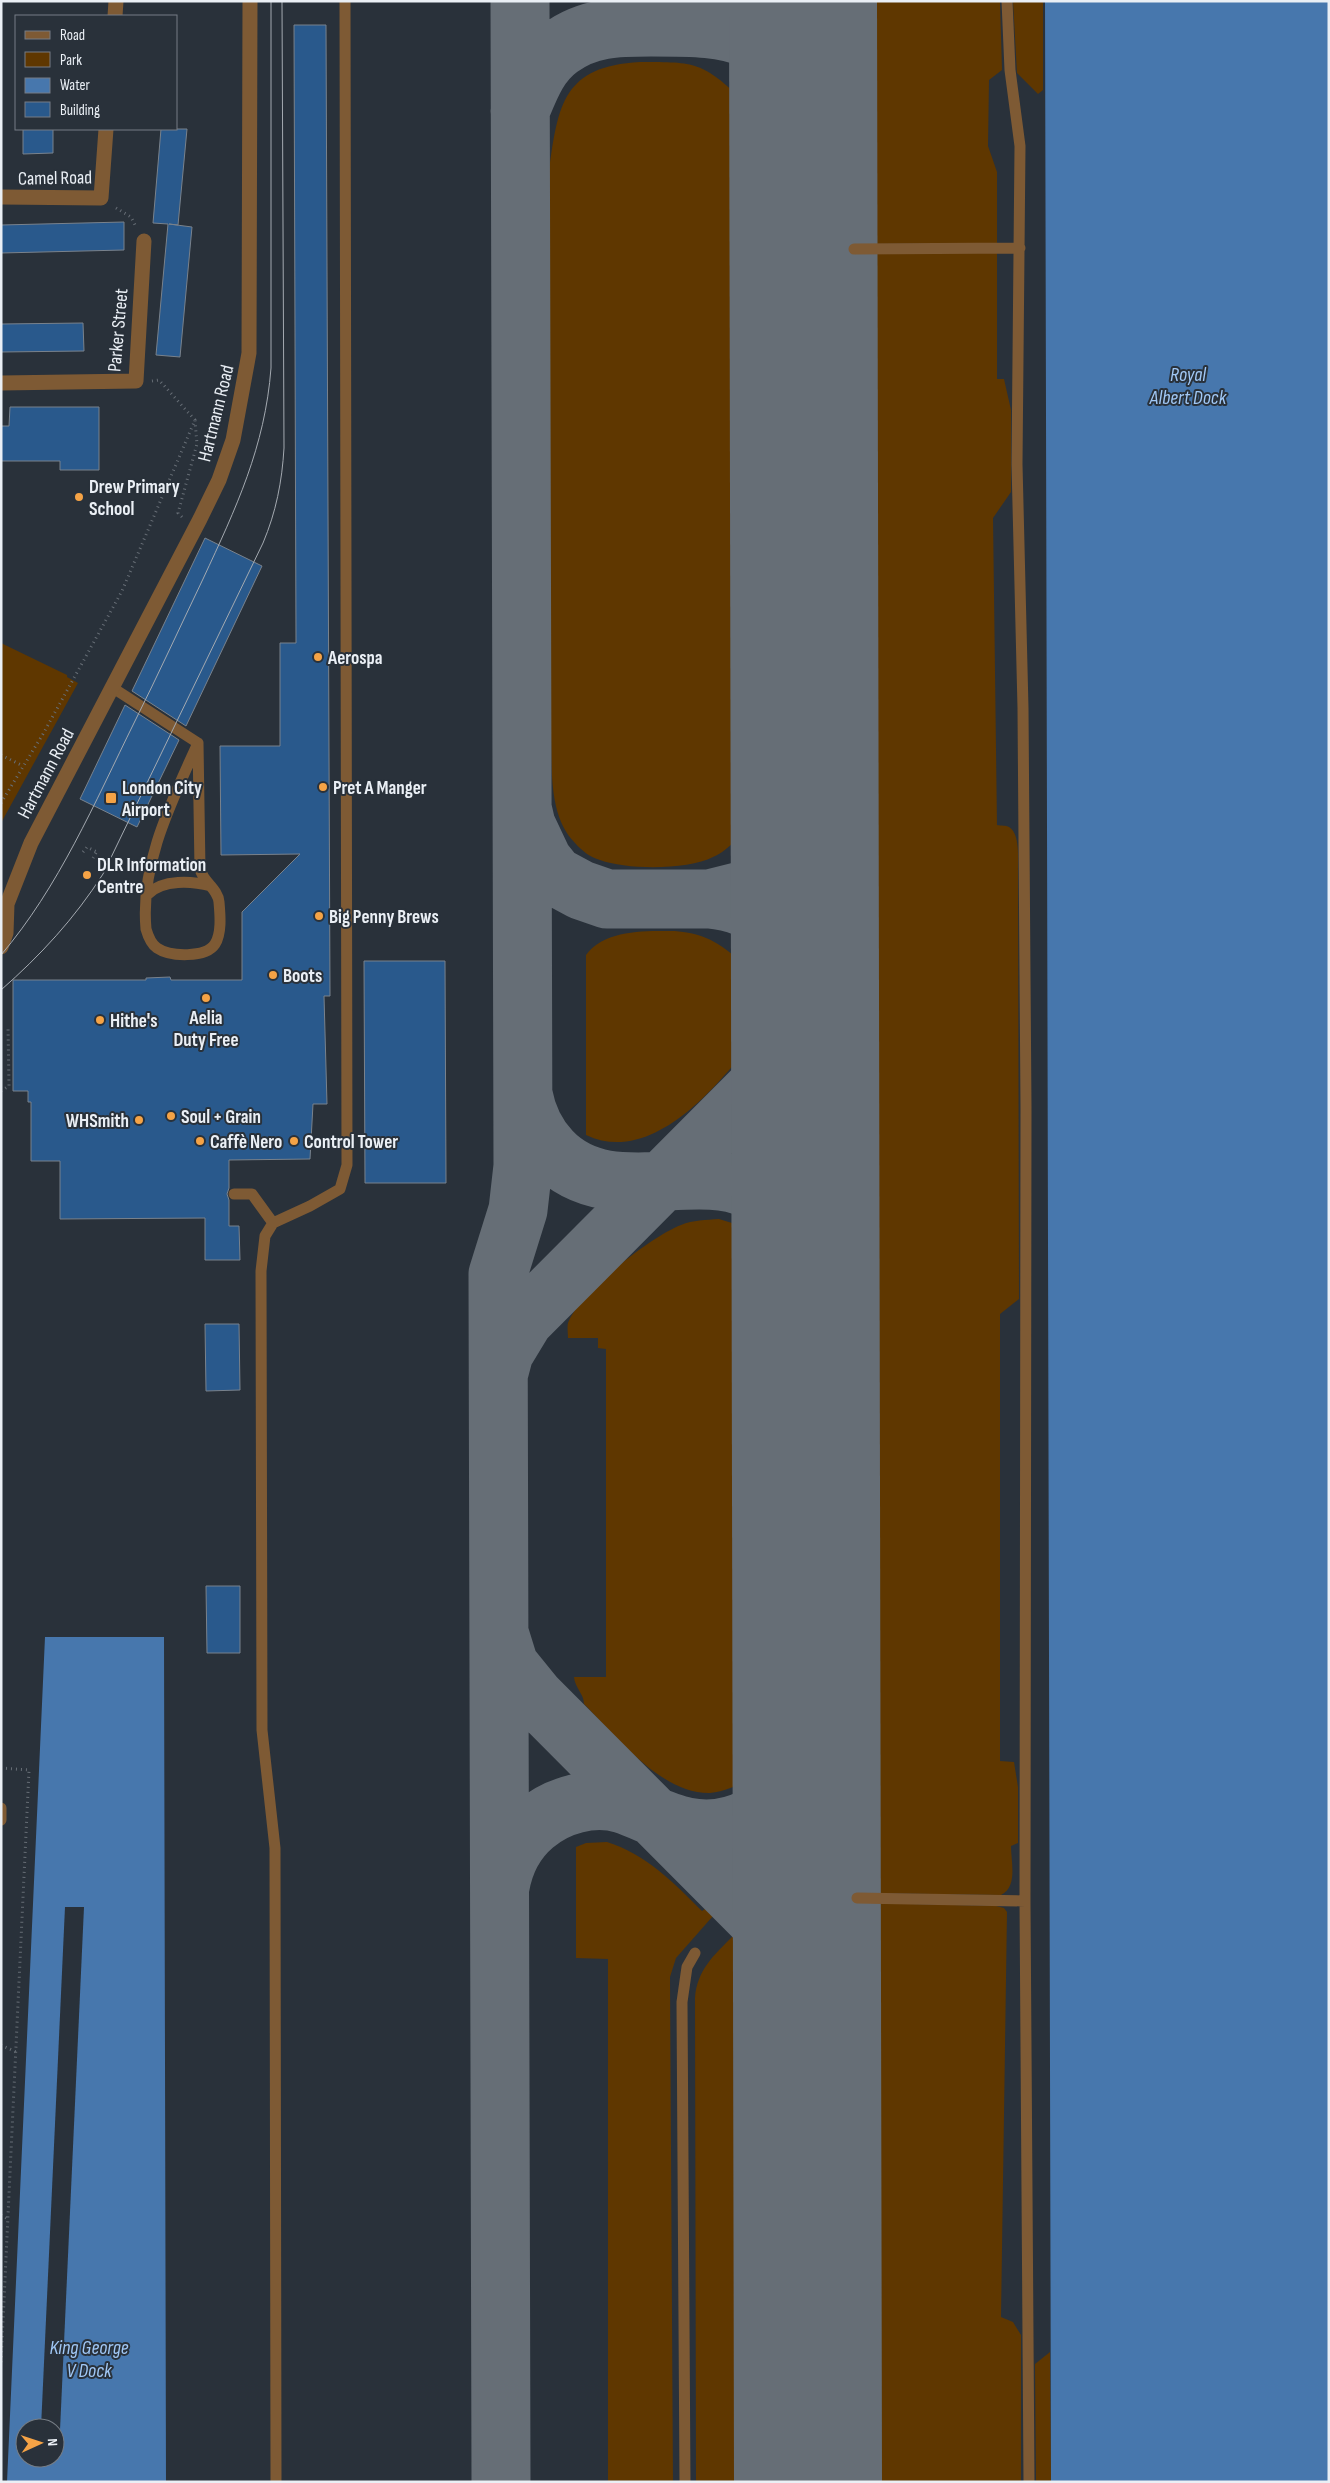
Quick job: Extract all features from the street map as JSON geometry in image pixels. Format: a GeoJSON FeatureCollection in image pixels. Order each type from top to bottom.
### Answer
{"type":"FeatureCollection","features":[{"type":"Feature","properties":{"kind":"street"},"geometry":{"type":"LineString","coordinates":[[115,15],[116,1]]}},
{"type":"Feature","properties":{"kind":"street","name":"Hartmann Road"},"geometry":{"type":"LineString","coordinates":[[1,947],[6,933],[4,908],[31,844],[211,497],[233,440],[243,397],[250,333],[250,1]]}},
{"type":"Feature","properties":{"kind":"street","name":"Camel Road"},"geometry":{"type":"LineString","coordinates":[[1,197],[101,198],[106,130]]}},
{"type":"Feature","properties":{"kind":"street","name":"Parker Street"},"geometry":{"type":"LineString","coordinates":[[1,383],[136,381],[144,241]]}},
{"type":"Feature","properties":{"kind":"lane"},"geometry":{"type":"LineString","coordinates":[[276,2482],[275,1848],[262,1730],[261,1281],[265,1236],[273,1223],[310,1206],[340,1189],[347,1164],[344,1]]}},
{"type":"Feature","properties":{"kind":"lane"},"geometry":{"type":"LineString","coordinates":[[1007,1],[1010,70],[1020,146],[1017,464],[1023,708],[1026,1098],[1025,1901],[1028,2482]]}},
{"type":"Feature","properties":{"kind":"lane"},"geometry":{"type":"LineString","coordinates":[[854,250],[1020,248]]}},
{"type":"Feature","properties":{"kind":"lane"},"geometry":{"type":"LineString","coordinates":[[113,688],[198,743]]}},
{"type":"Feature","properties":{"kind":"lane"},"geometry":{"type":"LineString","coordinates":[[198,743],[199,862],[202,876],[211,886],[219,900],[219,934],[214,946],[202,953],[170,953],[156,948],[149,938],[146,929],[148,894],[160,830],[198,743]]}},
{"type":"Feature","properties":{"kind":"lane"},"geometry":{"type":"LineString","coordinates":[[148,894],[153,889],[168,884],[211,886]]}},
{"type":"Feature","properties":{"kind":"lane"},"geometry":{"type":"LineString","coordinates":[[234,1194],[252,1194],[273,1223]]}},
{"type":"Feature","properties":{"kind":"lane"},"geometry":{"type":"LineString","coordinates":[[1,1808],[1,1820]]}},
{"type":"Feature","properties":{"kind":"lane"},"geometry":{"type":"LineString","coordinates":[[857,1898],[1025,1901]]}},
{"type":"Feature","properties":{"kind":"lane"},"geometry":{"type":"LineString","coordinates":[[685,2482],[682,2002],[687,1967],[696,1953]]}},
{"type":"Feature","properties":{"kind":"path"},"geometry":{"type":"LineString","coordinates":[[101,198],[131,217],[144,241]]}},
{"type":"Feature","properties":{"kind":"path"},"geometry":{"type":"LineString","coordinates":[[136,381],[159,380],[194,420],[197,444],[178,513],[185,520]]}},
{"type":"Feature","properties":{"kind":"path"},"geometry":{"type":"LineString","coordinates":[[1,803],[43,734],[122,591],[194,420]]}},
{"type":"Feature","properties":{"kind":"path"},"geometry":{"type":"LineString","coordinates":[[1,755],[23,766]]}},
{"type":"Feature","properties":{"kind":"path"},"geometry":{"type":"LineString","coordinates":[[83,852],[87,846],[97,851],[93,858]]}},
{"type":"Feature","properties":{"kind":"path"},"geometry":{"type":"LineString","coordinates":[[1,1091],[9,1086],[8,1026]]}},
{"type":"Feature","properties":{"kind":"path"},"geometry":{"type":"LineString","coordinates":[[1,1768],[29,1770],[1,2364]]}},
{"type":"Feature","properties":{"kind":"path"},"geometry":{"type":"LineString","coordinates":[[1,2045],[16,2052]]}},
{"type":"Feature","properties":{"kind":"path"},"geometry":{"type":"LineString","coordinates":[[1,2215],[8,2219]]}},
{"type":"Feature","properties":{"kind":"green space"},"geometry":{"type":"Polygon","coordinates":[[[863,1],[1000,1],[1002,70],[989,80],[988,146],[997,172],[997,243],[863,244],[863,1]]]}},
{"type":"Feature","properties":{"kind":"green space"},"geometry":{"type":"Polygon","coordinates":[[[1013,1],[1043,1],[1043,90],[1038,94],[1017,73],[1013,1]]]}},
{"type":"Feature","properties":{"kind":"green space"},"geometry":{"type":"Polygon","coordinates":[[[640,62],[687,64],[698,67],[718,78],[744,101],[747,814],[743,828],[736,840],[720,854],[689,864],[657,867],[626,866],[612,863],[593,857],[580,849],[560,820],[556,807],[552,779],[551,737],[546,737],[546,172],[549,171],[561,109],[569,93],[580,81],[595,71],[614,65],[640,62]]]}},
{"type":"Feature","properties":{"kind":"green space"},"geometry":{"type":"Polygon","coordinates":[[[997,252],[997,379],[1004,379],[1011,410],[1011,492],[993,518],[997,825],[1008,826],[1013,830],[1018,847],[1019,1299],[1000,1314],[1000,1761],[1014,1762],[1018,1787],[1018,1843],[1011,1846],[1012,1880],[1010,1886],[1001,1895],[867,1893],[863,253],[997,252]]]}},
{"type":"Feature","properties":{"kind":"green space"},"geometry":{"type":"Polygon","coordinates":[[[1,643],[67,675],[67,677],[78,683],[1,823],[1,643]]]}},
{"type":"Feature","properties":{"kind":"green space"},"geometry":{"type":"Polygon","coordinates":[[[675,931],[697,935],[714,942],[747,967],[747,1048],[716,1085],[697,1103],[677,1120],[655,1133],[633,1140],[610,1142],[586,1135],[586,955],[604,940],[615,936],[639,932],[675,931]]]}},
{"type":"Feature","properties":{"kind":"green space"},"geometry":{"type":"Polygon","coordinates":[[[719,1219],[732,1223],[747,1233],[750,1780],[725,1790],[710,1793],[692,1791],[674,1784],[657,1774],[641,1761],[584,1704],[583,1697],[575,1681],[574,1677],[606,1677],[606,1349],[598,1348],[598,1338],[568,1338],[568,1323],[586,1296],[617,1267],[652,1241],[686,1223],[719,1219]]]}},
{"type":"Feature","properties":{"kind":"green space"},"geometry":{"type":"Polygon","coordinates":[[[607,1842],[634,1854],[659,1870],[702,1911],[705,1909],[713,1916],[676,1958],[670,1977],[673,2482],[608,2482],[608,1959],[576,1958],[576,1847],[586,1843],[607,1842]]]}},
{"type":"Feature","properties":{"kind":"green space"},"geometry":{"type":"Polygon","coordinates":[[[867,1903],[996,1906],[1004,1908],[1007,1912],[1001,2317],[1013,2322],[1021,2335],[1021,2482],[868,2482],[867,1903]]]}},
{"type":"Feature","properties":{"kind":"green space"},"geometry":{"type":"Polygon","coordinates":[[[733,1936],[751,1953],[751,2482],[696,2482],[695,1998],[696,1988],[703,1971],[713,1957],[733,1936]]]}},
{"type":"Feature","properties":{"kind":"green space"},"geometry":{"type":"Polygon","coordinates":[[[1050,2352],[1051,2482],[1036,2482],[1035,2364],[1050,2352]]]}},
{"type":"Feature","properties":{"kind":"water","name":"Royal Albert Dock"},"geometry":{"type":"Polygon","coordinates":[[[1045,1],[1329,1],[1329,2482],[1051,2482],[1045,1]]]}},
{"type":"Feature","properties":{"kind":"water","name":"King George V Dock"},"geometry":{"type":"Polygon","coordinates":[[[45,1637],[164,1637],[166,2482],[7,2482],[45,1637]]]}},
{"type":"Feature","properties":{"kind":"pier"},"geometry":{"type":"Polygon","coordinates":[[[65,1907],[84,1907],[61,2418],[41,2418],[65,1907]]]}},
{"type":"Feature","properties":{"kind":"building"},"geometry":{"type":"Polygon","coordinates":[[[294,25],[326,25],[330,996],[324,996],[327,1104],[313,1104],[310,1159],[229,1160],[229,1188],[227,1194],[229,1200],[229,1226],[239,1226],[240,1260],[205,1260],[205,1218],[60,1219],[60,1161],[31,1161],[31,1102],[28,1102],[28,1091],[13,1091],[13,980],[146,980],[146,978],[170,977],[171,980],[242,980],[242,912],[300,854],[221,855],[220,746],[280,746],[280,643],[296,643],[294,25]]]}},
{"type":"Feature","properties":{"kind":"building"},"geometry":{"type":"Polygon","coordinates":[[[187,129],[178,225],[169,224],[192,227],[180,357],[156,355],[168,224],[153,223],[161,130],[187,129]]]}},
{"type":"Feature","properties":{"kind":"building"},"geometry":{"type":"Polygon","coordinates":[[[23,130],[53,130],[53,153],[23,154],[23,130]]]}},
{"type":"Feature","properties":{"kind":"building"},"geometry":{"type":"Polygon","coordinates":[[[124,222],[124,250],[1,253],[1,225],[124,222]]]}},
{"type":"Feature","properties":{"kind":"building"},"geometry":{"type":"Polygon","coordinates":[[[83,323],[84,351],[1,352],[1,324],[83,323]]]}},
{"type":"Feature","properties":{"kind":"building"},"geometry":{"type":"Polygon","coordinates":[[[10,407],[99,407],[99,470],[60,470],[60,461],[1,461],[1,426],[9,426],[10,407]]]}},
{"type":"Feature","properties":{"kind":"building"},"geometry":{"type":"Polygon","coordinates":[[[205,538],[262,566],[186,726],[132,691],[205,538]]]}},
{"type":"Feature","properties":{"kind":"building"},"geometry":{"type":"Polygon","coordinates":[[[125,705],[179,740],[137,827],[80,799],[125,705]]]}},
{"type":"Feature","properties":{"kind":"building"},"geometry":{"type":"Polygon","coordinates":[[[364,961],[445,961],[446,1183],[365,1183],[364,961]]]}},
{"type":"Feature","properties":{"kind":"building"},"geometry":{"type":"Polygon","coordinates":[[[205,1324],[239,1324],[240,1390],[206,1391],[205,1324]]]}},
{"type":"Feature","properties":{"kind":"building"},"geometry":{"type":"Polygon","coordinates":[[[206,1586],[240,1586],[240,1653],[207,1653],[206,1586]]]}},
{"type":"Feature","properties":{"kind":"taxiway"},"geometry":{"type":"LineString","coordinates":[[501,2482],[498,1274],[518,1210],[523,1166],[520,1]]}},
{"type":"Feature","properties":{"kind":"taxiway"},"geometry":{"type":"LineString","coordinates":[[705,27],[739,26],[760,21],[779,10],[787,1]]}},
{"type":"Feature","properties":{"kind":"taxiway"},"geometry":{"type":"LineString","coordinates":[[520,111],[540,69],[552,54],[571,41],[592,32],[615,28],[681,27],[730,32],[750,39],[767,51],[782,68],[793,91],[803,122]]}},
{"type":"Feature","properties":{"kind":"taxiway"},"geometry":{"type":"LineString","coordinates":[[523,812],[526,825],[543,861],[555,876],[581,890],[607,899],[709,899],[745,890],[774,870],[794,841],[805,808]]}},
{"type":"Feature","properties":{"kind":"taxiway"},"geometry":{"type":"LineString","coordinates":[[709,899],[730,902],[747,908],[762,916],[774,927],[791,954],[805,990]]}},
{"type":"Feature","properties":{"kind":"taxiway"},"geometry":{"type":"LineString","coordinates":[[499,1372],[504,1353],[524,1320],[781,1062],[792,1043],[805,1010]]}},
{"type":"Feature","properties":{"kind":"taxiway"},"geometry":{"type":"LineString","coordinates":[[523,1094],[533,1125],[546,1145],[551,1151],[583,1173],[618,1181],[694,1180],[729,1183],[761,1195],[787,1224],[806,1275]]}},
{"type":"Feature","properties":{"kind":"taxiway"},"geometry":{"type":"LineString","coordinates":[[500,1636],[509,1665],[535,1697],[785,1948],[799,1979],[807,2012]]}},
{"type":"Feature","properties":{"kind":"taxiway"},"geometry":{"type":"LineString","coordinates":[[500,1887],[504,1869],[511,1853],[521,1838],[543,1818],[564,1807],[588,1801],[612,1801],[679,1825],[704,1829],[720,1828],[752,1818],[766,1809],[789,1785],[799,1766],[807,1733]]}},
{"type":"Feature","properties":{"kind":"runway"},"geometry":{"type":"LineString","coordinates":[[803,1],[808,2482]]}},
{"type":"Feature","properties":{"kind":"tram line"},"geometry":{"type":"LineString","coordinates":[[1,955],[41,901],[75,843],[152,687],[215,553],[256,451],[268,397],[271,368],[271,1]]}},
{"type":"Feature","properties":{"kind":"tram line"},"geometry":{"type":"LineString","coordinates":[[1,990],[56,936],[81,906],[103,874],[263,543],[275,508],[282,473],[284,448],[282,1]]}},
{"type":"Feature","properties":{"kind":"place","name":"Drew Primary School"},"geometry":{"type":"Point","coordinates":[79,497]}},
{"type":"Feature","properties":{"kind":"place","name":"Aerospa"},"geometry":{"type":"Point","coordinates":[318,657]}},
{"type":"Feature","properties":{"kind":"place","name":"Pret A Manger"},"geometry":{"type":"Point","coordinates":[323,787]}},
{"type":"Feature","properties":{"kind":"place","name":"London City Airport"},"geometry":{"type":"Point","coordinates":[111,798]}},
{"type":"Feature","properties":{"kind":"place","name":"DLR Information Centre"},"geometry":{"type":"Point","coordinates":[87,875]}},
{"type":"Feature","properties":{"kind":"place","name":"Big Penny Brews"},"geometry":{"type":"Point","coordinates":[319,916]}},
{"type":"Feature","properties":{"kind":"place","name":"Boots"},"geometry":{"type":"Point","coordinates":[273,975]}},
{"type":"Feature","properties":{"kind":"place","name":"Aelia Duty Free"},"geometry":{"type":"Point","coordinates":[206,998]}},
{"type":"Feature","properties":{"kind":"place","name":"Hithe's"},"geometry":{"type":"Point","coordinates":[100,1020]}},
{"type":"Feature","properties":{"kind":"place","name":"Soul + Grain"},"geometry":{"type":"Point","coordinates":[171,1116]}},
{"type":"Feature","properties":{"kind":"place","name":"WHSmith"},"geometry":{"type":"Point","coordinates":[139,1120]}},
{"type":"Feature","properties":{"kind":"place","name":"Caffè Nero"},"geometry":{"type":"Point","coordinates":[200,1141]}},
{"type":"Feature","properties":{"kind":"place","name":"Control Tower"},"geometry":{"type":"Point","coordinates":[294,1141]}}]}
